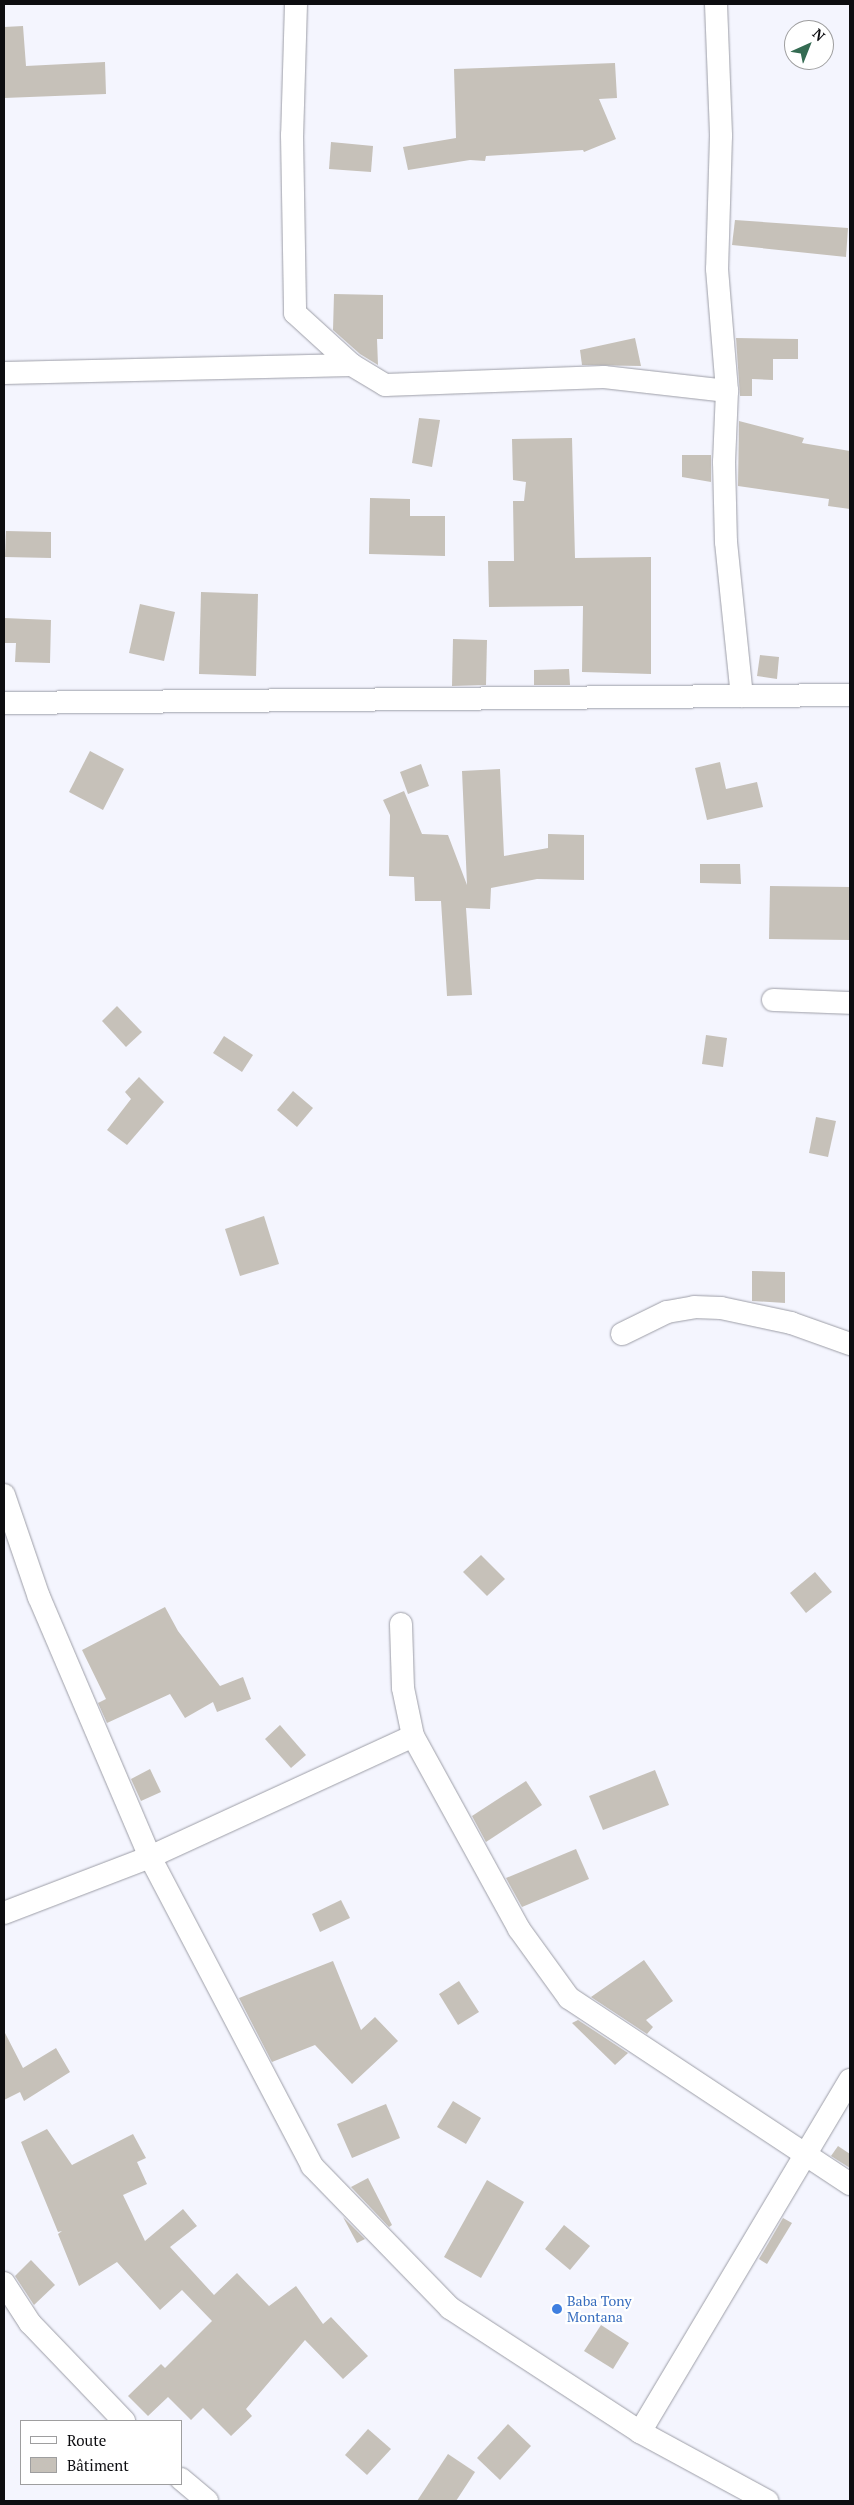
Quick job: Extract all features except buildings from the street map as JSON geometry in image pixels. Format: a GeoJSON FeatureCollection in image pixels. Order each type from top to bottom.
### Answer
{"type":"FeatureCollection","features":[{"type":"Feature","properties":{"kind":"street"},"geometry":{"type":"LineString","coordinates":[[296,4],[292,135],[295,313],[352,365],[384,385],[604,377],[727,391]]}},
{"type":"Feature","properties":{"kind":"street"},"geometry":{"type":"LineString","coordinates":[[716,4],[721,136],[717,269],[727,391],[724,462],[726,542],[742,696]]}},
{"type":"Feature","properties":{"kind":"street"},"geometry":{"type":"LineString","coordinates":[[4,373],[352,365]]}},
{"type":"Feature","properties":{"kind":"street"},"geometry":{"type":"LineString","coordinates":[[4,703],[850,695]]}},
{"type":"Feature","properties":{"kind":"street"},"geometry":{"type":"LineString","coordinates":[[774,1000],[850,1003]]}},
{"type":"Feature","properties":{"kind":"street"},"geometry":{"type":"LineString","coordinates":[[622,1334],[667,1312],[694,1307],[721,1308],[791,1322],[850,1344]]}},
{"type":"Feature","properties":{"kind":"street"},"geometry":{"type":"LineString","coordinates":[[4,1495],[39,1597],[150,1857],[312,2166],[450,2308],[640,2432],[767,2501]]}},
{"type":"Feature","properties":{"kind":"street"},"geometry":{"type":"LineString","coordinates":[[401,1624],[403,1688],[414,1736],[519,1929],[569,1998],[850,2184]]}},
{"type":"Feature","properties":{"kind":"street"},"geometry":{"type":"LineString","coordinates":[[4,1913],[150,1857],[414,1736]]}},
{"type":"Feature","properties":{"kind":"street"},"geometry":{"type":"LineString","coordinates":[[640,2432],[850,2080]]}},
{"type":"Feature","properties":{"kind":"street"},"geometry":{"type":"LineString","coordinates":[[4,2282],[30,2323],[123,2420]]}},
{"type":"Feature","properties":{"kind":"street"},"geometry":{"type":"LineString","coordinates":[[182,2480],[207,2501]]}},
{"type":"Feature","properties":{"kind":"place","name":"Baba Tony Montana"},"geometry":{"type":"Point","coordinates":[557,2309]}}]}
